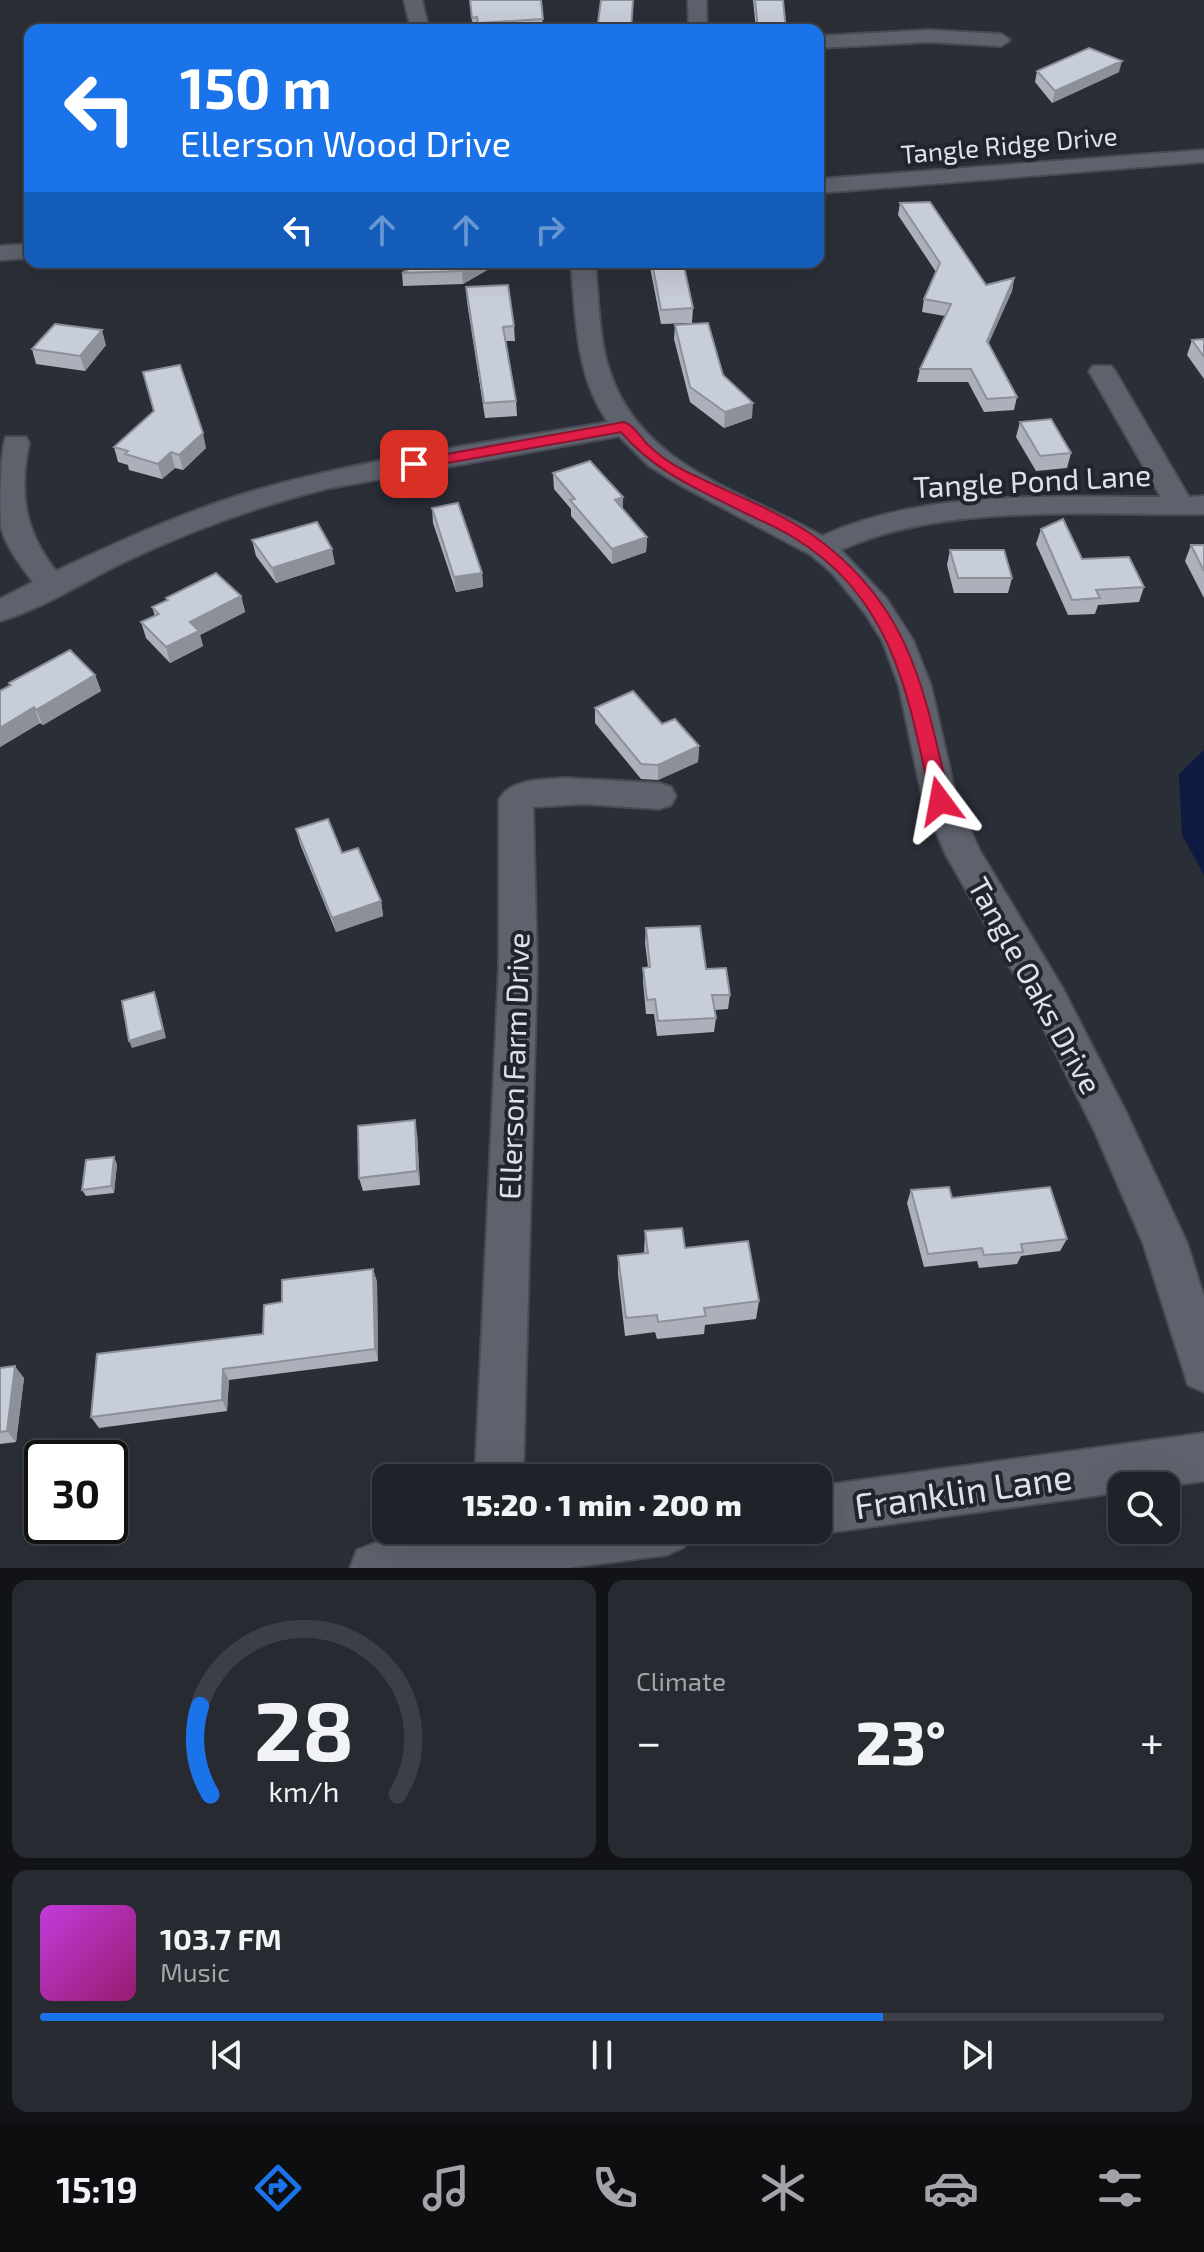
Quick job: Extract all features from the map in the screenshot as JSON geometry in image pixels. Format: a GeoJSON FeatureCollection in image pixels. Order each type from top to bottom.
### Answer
{"type":"FeatureCollection","features":[{"type":"Feature","properties":{"kind":"street"},"geometry":{"type":"LineString","coordinates":[[413,0],[419,24]]}},
{"type":"Feature","properties":{"kind":"street"},"geometry":{"type":"LineString","coordinates":[[697,0],[698,24]]}},
{"type":"Feature","properties":{"kind":"street"},"geometry":{"type":"LineString","coordinates":[[824,42],[929,36],[1001,40]]}},
{"type":"Feature","properties":{"kind":"street","name":"Tangle Ridge Drive"},"geometry":{"type":"LineString","coordinates":[[824,186],[1204,156]]}},
{"type":"Feature","properties":{"kind":"street"},"geometry":{"type":"LineString","coordinates":[[0,253],[24,251]]}},
{"type":"Feature","properties":{"kind":"street","name":"Tangle Oaks Drive"},"geometry":{"type":"LineString","coordinates":[[584,268],[596,370],[605,396],[624,427],[666,467],[821,548],[842,566],[875,605],[897,640],[915,686],[940,801],[964,855],[1048,998],[1112,1125],[1165,1243],[1204,1369]]}},
{"type":"Feature","properties":{"kind":"street"},"geometry":{"type":"LineString","coordinates":[[1102,371],[1192,506]]}},
{"type":"Feature","properties":{"kind":"street"},"geometry":{"type":"LineString","coordinates":[[0,611],[51,585],[214,513],[269,495],[324,481],[624,427]]}},
{"type":"Feature","properties":{"kind":"street"},"geometry":{"type":"LineString","coordinates":[[16,443],[9,473],[8,503],[13,527],[28,557],[51,585]]}},
{"type":"Feature","properties":{"kind":"street","name":"Tangle Pond Lane"},"geometry":{"type":"LineString","coordinates":[[821,548],[852,532],[932,516],[991,510],[1192,506]]}},
{"type":"Feature","properties":{"kind":"street","name":"Ellerson Farm Drive"},"geometry":{"type":"LineString","coordinates":[[500,1464],[518,967],[516,800],[525,793],[550,791],[659,796]]}},
{"type":"Feature","properties":{"kind":"street","name":"Franklin Lane"},"geometry":{"type":"LineString","coordinates":[[832,1508],[1204,1457]]}},
{"type":"Feature","properties":{"kind":"street"},"geometry":{"type":"LineString","coordinates":[[375,1568],[549,1544]]}},
{"type":"Feature","properties":{"kind":"water"},"geometry":{"type":"Polygon","coordinates":[[[1204,750],[1204,875],[1182,835],[1179,774],[1204,750]]]}},
{"type":"Feature","properties":{"kind":"building"},"geometry":{"type":"Polygon","coordinates":[[[470,0],[541,0],[543,19],[478,23],[477,17],[472,18],[470,0]]]}},
{"type":"Feature","properties":{"kind":"building"},"geometry":{"type":"Polygon","coordinates":[[[601,0],[633,0],[631,24],[598,24],[601,0]]]}},
{"type":"Feature","properties":{"kind":"building"},"geometry":{"type":"Polygon","coordinates":[[[755,0],[783,0],[785,24],[757,24],[755,0]]]}},
{"type":"Feature","properties":{"kind":"building"},"geometry":{"type":"Polygon","coordinates":[[[1089,48],[1122,61],[1055,91],[1037,71],[1089,48]]]}},
{"type":"Feature","properties":{"kind":"building"},"geometry":{"type":"Polygon","coordinates":[[[930,202],[986,285],[1014,278],[987,341],[1017,397],[987,399],[971,369],[920,369],[951,304],[924,299],[940,263],[900,203],[930,202]]]}},
{"type":"Feature","properties":{"kind":"building"},"geometry":{"type":"Polygon","coordinates":[[[411,268],[467,268],[462,271],[402,273],[411,268]]]}},
{"type":"Feature","properties":{"kind":"building"},"geometry":{"type":"Polygon","coordinates":[[[653,268],[684,268],[693,308],[661,310],[653,268]]]}},
{"type":"Feature","properties":{"kind":"building"},"geometry":{"type":"Polygon","coordinates":[[[508,285],[514,326],[503,327],[516,401],[484,403],[466,287],[508,285]]]}},
{"type":"Feature","properties":{"kind":"building"},"geometry":{"type":"Polygon","coordinates":[[[708,323],[723,375],[753,403],[725,412],[690,387],[675,325],[708,323]]]}},
{"type":"Feature","properties":{"kind":"building"},"geometry":{"type":"Polygon","coordinates":[[[55,324],[102,330],[80,356],[32,349],[55,324]]]}},
{"type":"Feature","properties":{"kind":"building"},"geometry":{"type":"Polygon","coordinates":[[[1204,339],[1204,357],[1192,340],[1204,339]]]}},
{"type":"Feature","properties":{"kind":"building"},"geometry":{"type":"Polygon","coordinates":[[[180,365],[203,433],[179,455],[171,452],[158,464],[125,454],[128,451],[114,447],[154,411],[143,372],[180,365]]]}},
{"type":"Feature","properties":{"kind":"building"},"geometry":{"type":"Polygon","coordinates":[[[1051,419],[1071,453],[1040,456],[1020,422],[1051,419]]]}},
{"type":"Feature","properties":{"kind":"building"},"geometry":{"type":"Polygon","coordinates":[[[590,461],[623,497],[615,500],[647,537],[612,549],[570,500],[575,499],[553,473],[590,461]]]}},
{"type":"Feature","properties":{"kind":"building"},"geometry":{"type":"Polygon","coordinates":[[[458,503],[482,573],[454,577],[432,508],[458,503]]]}},
{"type":"Feature","properties":{"kind":"building"},"geometry":{"type":"Polygon","coordinates":[[[1063,519],[1082,559],[1129,557],[1144,587],[1096,590],[1100,598],[1072,600],[1041,529],[1063,519]]]}},
{"type":"Feature","properties":{"kind":"building"},"geometry":{"type":"Polygon","coordinates":[[[317,522],[332,549],[272,568],[252,540],[317,522]]]}},
{"type":"Feature","properties":{"kind":"building"},"geometry":{"type":"Polygon","coordinates":[[[1191,545],[1204,545],[1204,571],[1191,545]]]}},
{"type":"Feature","properties":{"kind":"building"},"geometry":{"type":"Polygon","coordinates":[[[950,550],[1004,550],[1012,578],[958,578],[950,550]]]}},
{"type":"Feature","properties":{"kind":"building"},"geometry":{"type":"Polygon","coordinates":[[[216,573],[241,596],[190,622],[199,631],[166,647],[141,622],[159,614],[152,607],[216,573]]]}},
{"type":"Feature","properties":{"kind":"building"},"geometry":{"type":"Polygon","coordinates":[[[70,650],[95,675],[0,728],[0,691],[70,650]]]}},
{"type":"Feature","properties":{"kind":"building"},"geometry":{"type":"Polygon","coordinates":[[[633,691],[662,724],[675,719],[699,746],[658,765],[641,764],[595,708],[633,691]]]}},
{"type":"Feature","properties":{"kind":"building"},"geometry":{"type":"Polygon","coordinates":[[[328,819],[342,853],[358,848],[381,901],[332,918],[296,829],[328,819]]]}},
{"type":"Feature","properties":{"kind":"building"},"geometry":{"type":"Polygon","coordinates":[[[700,926],[706,969],[726,968],[730,995],[712,995],[716,1018],[658,1021],[655,999],[647,1000],[643,968],[650,967],[646,928],[700,926]]]}},
{"type":"Feature","properties":{"kind":"building"},"geometry":{"type":"Polygon","coordinates":[[[154,992],[163,1030],[129,1041],[122,1001],[154,992]]]}},
{"type":"Feature","properties":{"kind":"building"},"geometry":{"type":"Polygon","coordinates":[[[415,1120],[417,1171],[359,1178],[358,1126],[415,1120]]]}},
{"type":"Feature","properties":{"kind":"building"},"geometry":{"type":"Polygon","coordinates":[[[114,1157],[111,1186],[82,1190],[86,1160],[114,1157]]]}},
{"type":"Feature","properties":{"kind":"building"},"geometry":{"type":"Polygon","coordinates":[[[949,1187],[952,1198],[1050,1187],[1067,1239],[1021,1244],[1023,1252],[984,1255],[982,1248],[928,1254],[911,1190],[949,1187]]]}},
{"type":"Feature","properties":{"kind":"building"},"geometry":{"type":"Polygon","coordinates":[[[682,1228],[685,1248],[748,1241],[759,1301],[704,1308],[706,1316],[658,1322],[657,1315],[626,1318],[618,1256],[648,1253],[645,1231],[682,1228]]]}},
{"type":"Feature","properties":{"kind":"building"},"geometry":{"type":"Polygon","coordinates":[[[373,1269],[375,1349],[223,1369],[222,1400],[91,1417],[97,1354],[263,1334],[264,1305],[282,1302],[282,1280],[373,1269]]]}},
{"type":"Feature","properties":{"kind":"building"},"geometry":{"type":"Polygon","coordinates":[[[15,1366],[7,1431],[0,1432],[0,1368],[15,1366]]]}},
{"type":"Feature","properties":{"kind":"route"},"geometry":{"type":"LineString","coordinates":[[414,464],[624,427],[666,467],[821,548],[842,566],[875,605],[897,640],[915,686],[940,801]]}}]}
